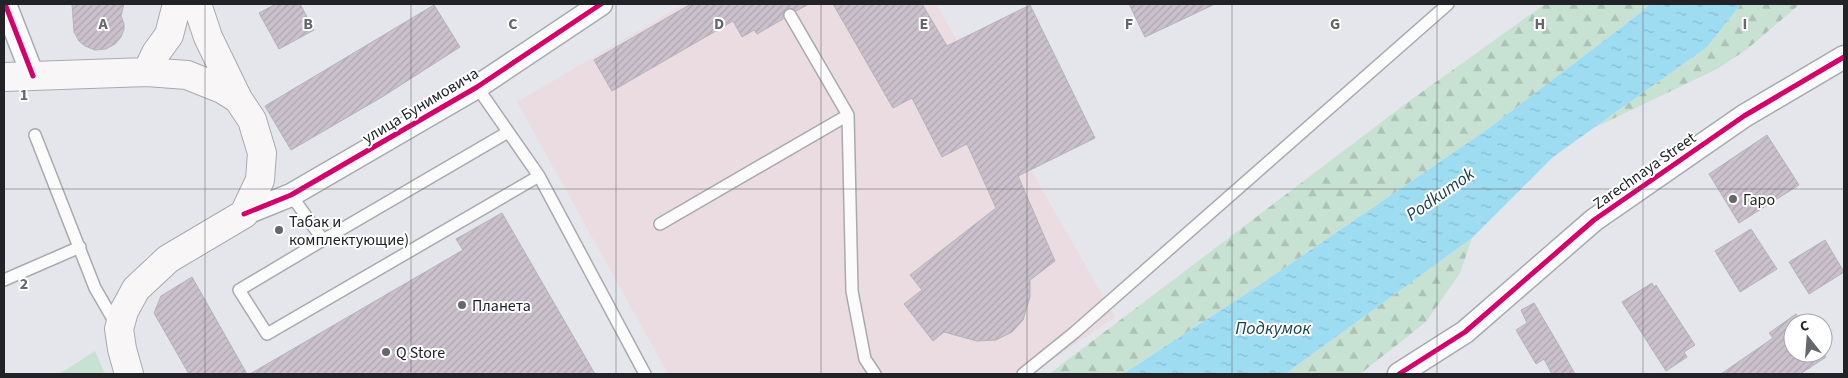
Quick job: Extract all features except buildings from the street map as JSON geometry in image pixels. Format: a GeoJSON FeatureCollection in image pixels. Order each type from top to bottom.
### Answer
{"type":"FeatureCollection","features":[{"type":"Feature","properties":{"kind":"main road"},"geometry":{"type":"LineString","coordinates":[[147,72],[156,53],[169,35],[178,4]]}},
{"type":"Feature","properties":{"kind":"main road"},"geometry":{"type":"LineString","coordinates":[[129,374],[122,349],[120,329],[124,311],[136,289],[168,259],[244,214],[260,180],[262,153],[252,120],[238,98],[208,37],[197,4]]}},
{"type":"Feature","properties":{"kind":"main road"},"geometry":{"type":"LineString","coordinates":[[4,77],[147,72],[187,75],[222,89],[238,98]]}},
{"type":"Feature","properties":{"kind":"main road"},"geometry":{"type":"LineString","coordinates":[[120,329],[143,374]]}},
{"type":"Feature","properties":{"kind":"street"},"geometry":{"type":"LineString","coordinates":[[4,4],[32,76]]}},
{"type":"Feature","properties":{"kind":"street","name":"улица Бунимовича"},"geometry":{"type":"LineString","coordinates":[[244,214],[292,195],[477,87],[601,4]]}},
{"type":"Feature","properties":{"kind":"street","name":"Zarechnaya Street"},"geometry":{"type":"LineString","coordinates":[[1399,374],[1464,332],[1594,220],[1744,116],[1844,57]]}},
{"type":"Feature","properties":{"kind":"lane"},"geometry":{"type":"LineString","coordinates":[[1023,374],[1075,332],[1448,4]]}},
{"type":"Feature","properties":{"kind":"lane"},"geometry":{"type":"LineString","coordinates":[[790,15],[848,115],[852,291],[866,359],[875,374]]}},
{"type":"Feature","properties":{"kind":"lane"},"geometry":{"type":"LineString","coordinates":[[477,87],[539,176],[644,374]]}},
{"type":"Feature","properties":{"kind":"lane"},"geometry":{"type":"LineString","coordinates":[[660,224],[848,115]]}},
{"type":"Feature","properties":{"kind":"lane"},"geometry":{"type":"LineString","coordinates":[[508,132],[240,290],[267,334],[539,176]]}},
{"type":"Feature","properties":{"kind":"lane"},"geometry":{"type":"LineString","coordinates":[[35,136],[95,288],[120,329]]}},
{"type":"Feature","properties":{"kind":"lane"},"geometry":{"type":"LineString","coordinates":[[292,195],[323,240]]}},
{"type":"Feature","properties":{"kind":"lane"},"geometry":{"type":"LineString","coordinates":[[4,280],[16,273],[80,247]]}},
{"type":"Feature","properties":{"kind":"shaded area"},"geometry":{"type":"Polygon","coordinates":[[[684,4],[936,4],[1115,317],[1031,374],[668,374],[517,102],[684,4]]]}},
{"type":"Feature","properties":{"kind":"green space"},"geometry":{"type":"Polygon","coordinates":[[[1545,4],[1650,4],[1488,129],[1258,286],[1123,374],[1049,374],[1408,102],[1545,4]]]}},
{"type":"Feature","properties":{"kind":"green space"},"geometry":{"type":"Polygon","coordinates":[[[1741,4],[1800,4],[1746,50],[1717,69],[1594,128],[1707,47],[1741,4]]]}},
{"type":"Feature","properties":{"kind":"green space"},"geometry":{"type":"Polygon","coordinates":[[[1472,238],[1460,273],[1426,322],[1360,374],[1285,374],[1472,238]]]}},
{"type":"Feature","properties":{"kind":"green space"},"geometry":{"type":"Polygon","coordinates":[[[95,351],[105,374],[59,374],[95,351]]]}},
{"type":"Feature","properties":{"kind":"water","name":"Подкумок"},"geometry":{"type":"Polygon","coordinates":[[[1650,4],[1741,4],[1707,47],[1553,157],[1472,238],[1285,374],[1123,374],[1258,286],[1488,129],[1650,4]]]}},
{"type":"Feature","properties":{"kind":"cycle path"},"geometry":{"type":"LineString","coordinates":[[5,4],[33,76]]}},
{"type":"Feature","properties":{"kind":"cycle path"},"geometry":{"type":"LineString","coordinates":[[244,214],[291,195],[477,87],[601,4]]}},
{"type":"Feature","properties":{"kind":"cycle path"},"geometry":{"type":"LineString","coordinates":[[1399,374],[1465,332],[1594,220],[1744,116],[1844,57]]}},
{"type":"Feature","properties":{"kind":"place","name":"Гаро"},"geometry":{"type":"Point","coordinates":[1733,199]}},
{"type":"Feature","properties":{"kind":"place","name":"Табак и комплектующие)"},"geometry":{"type":"Point","coordinates":[279,230]}},
{"type":"Feature","properties":{"kind":"place","name":"Планета"},"geometry":{"type":"Point","coordinates":[462,305]}},
{"type":"Feature","properties":{"kind":"place","name":"Q Store"},"geometry":{"type":"Point","coordinates":[386,352]}},
{"type":"Feature","properties":{"kind":"water label","name":"Podkumok"},"geometry":{"type":"Point","coordinates":[1440,194]}}]}
